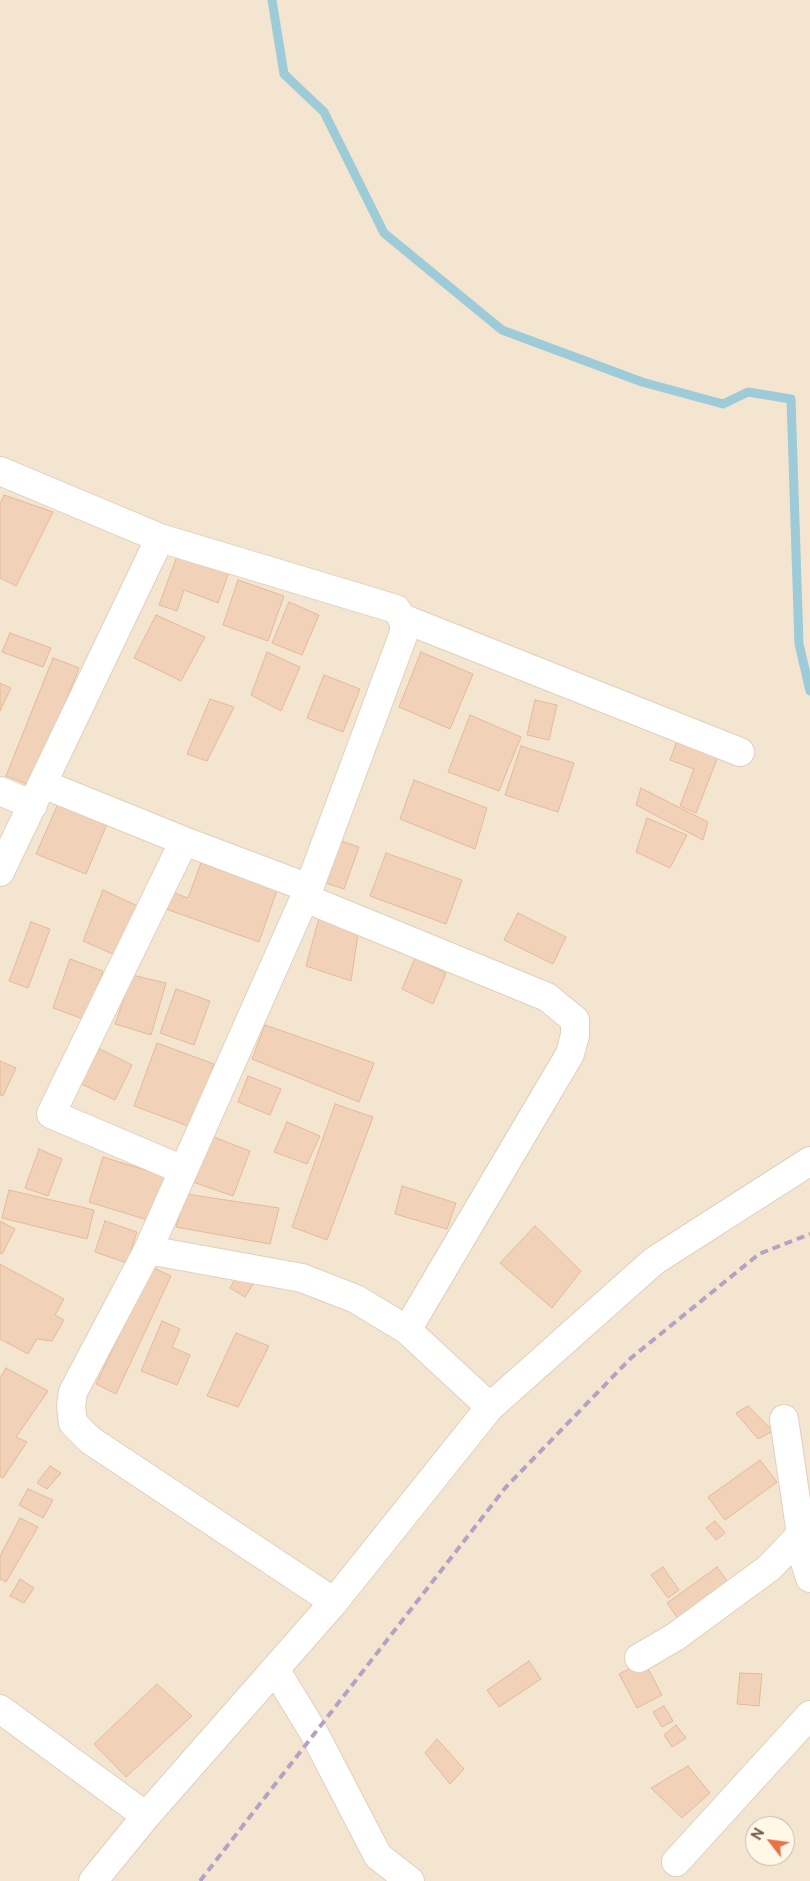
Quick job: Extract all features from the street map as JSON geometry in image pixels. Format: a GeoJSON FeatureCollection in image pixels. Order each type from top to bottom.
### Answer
{"type":"FeatureCollection","features":[{"type":"Feature","properties":{"kind":"street"},"geometry":{"type":"LineString","coordinates":[[0,472],[160,538],[396,608],[402,618],[404,630],[307,893],[148,1250],[73,1392],[71,1406],[73,1424],[90,1440],[334,1602]]}},
{"type":"Feature","properties":{"kind":"street"},"geometry":{"type":"LineString","coordinates":[[0,872],[160,538]]}},
{"type":"Feature","properties":{"kind":"street"},"geometry":{"type":"LineString","coordinates":[[402,618],[740,752]]}},
{"type":"Feature","properties":{"kind":"street"},"geometry":{"type":"LineString","coordinates":[[0,791],[38,794],[184,842],[547,997],[575,1020],[575,1035],[570,1054],[407,1330]]}},
{"type":"Feature","properties":{"kind":"street"},"geometry":{"type":"LineString","coordinates":[[183,1170],[51,1114],[184,842]]}},
{"type":"Feature","properties":{"kind":"street"},"geometry":{"type":"LineString","coordinates":[[92,1881],[146,1816],[334,1602],[490,1407],[654,1261],[810,1162]]}},
{"type":"Feature","properties":{"kind":"street"},"geometry":{"type":"LineString","coordinates":[[148,1250],[302,1278],[356,1299],[407,1330],[490,1407]]}},
{"type":"Feature","properties":{"kind":"street"},"geometry":{"type":"LineString","coordinates":[[784,1419],[806,1530],[810,1578]]}},
{"type":"Feature","properties":{"kind":"street"},"geometry":{"type":"LineString","coordinates":[[639,1658],[675,1637],[768,1568],[806,1530]]}},
{"type":"Feature","properties":{"kind":"street"},"geometry":{"type":"LineString","coordinates":[[275,1669],[314,1733],[378,1856],[410,1881]]}},
{"type":"Feature","properties":{"kind":"street"},"geometry":{"type":"LineString","coordinates":[[0,1709],[146,1816]]}},
{"type":"Feature","properties":{"kind":"street"},"geometry":{"type":"LineString","coordinates":[[676,1862],[810,1715]]}},
{"type":"Feature","properties":{"kind":"shaded area"},"geometry":{"type":"Polygon","coordinates":[[[0,0],[810,0],[810,1881],[0,1881],[0,0]]]}},
{"type":"Feature","properties":{"kind":"building"},"geometry":{"type":"Polygon","coordinates":[[[4,495],[53,512],[16,586],[0,578],[0,504],[4,495]]]}},
{"type":"Feature","properties":{"kind":"building"},"geometry":{"type":"Polygon","coordinates":[[[180,548],[231,566],[218,603],[184,590],[177,611],[159,605],[180,548]]]}},
{"type":"Feature","properties":{"kind":"building"},"geometry":{"type":"Polygon","coordinates":[[[238,580],[284,596],[268,641],[223,625],[238,580]]]}},
{"type":"Feature","properties":{"kind":"building"},"geometry":{"type":"Polygon","coordinates":[[[289,602],[319,615],[302,655],[272,643],[289,602]]]}},
{"type":"Feature","properties":{"kind":"building"},"geometry":{"type":"Polygon","coordinates":[[[156,615],[205,637],[181,681],[134,658],[156,615]]]}},
{"type":"Feature","properties":{"kind":"building"},"geometry":{"type":"Polygon","coordinates":[[[10,633],[51,648],[43,667],[2,652],[10,633]]]}},
{"type":"Feature","properties":{"kind":"building"},"geometry":{"type":"Polygon","coordinates":[[[267,652],[300,667],[281,711],[251,695],[267,652]]]}},
{"type":"Feature","properties":{"kind":"building"},"geometry":{"type":"Polygon","coordinates":[[[421,652],[473,674],[450,729],[399,707],[421,652]]]}},
{"type":"Feature","properties":{"kind":"building"},"geometry":{"type":"Polygon","coordinates":[[[53,658],[79,668],[32,786],[6,776],[53,658]]]}},
{"type":"Feature","properties":{"kind":"building"},"geometry":{"type":"Polygon","coordinates":[[[324,675],[360,689],[343,732],[307,718],[324,675]]]}},
{"type":"Feature","properties":{"kind":"building"},"geometry":{"type":"Polygon","coordinates":[[[0,683],[11,688],[0,711],[0,683]]]}},
{"type":"Feature","properties":{"kind":"building"},"geometry":{"type":"Polygon","coordinates":[[[210,699],[234,707],[207,761],[187,754],[210,699]]]}},
{"type":"Feature","properties":{"kind":"building"},"geometry":{"type":"Polygon","coordinates":[[[535,700],[557,705],[549,740],[527,735],[535,700]]]}},
{"type":"Feature","properties":{"kind":"building"},"geometry":{"type":"Polygon","coordinates":[[[470,715],[521,737],[499,791],[448,772],[470,715]]]}},
{"type":"Feature","properties":{"kind":"building"},"geometry":{"type":"Polygon","coordinates":[[[678,738],[719,754],[696,813],[680,806],[694,769],[670,760],[678,738]]]}},
{"type":"Feature","properties":{"kind":"building"},"geometry":{"type":"Polygon","coordinates":[[[521,746],[574,763],[558,812],[505,795],[521,746]]]}},
{"type":"Feature","properties":{"kind":"building"},"geometry":{"type":"Polygon","coordinates":[[[414,780],[487,808],[475,849],[400,819],[414,780]]]}},
{"type":"Feature","properties":{"kind":"building"},"geometry":{"type":"Polygon","coordinates":[[[641,788],[708,822],[703,840],[636,805],[641,788]]]}},
{"type":"Feature","properties":{"kind":"building"},"geometry":{"type":"Polygon","coordinates":[[[58,804],[107,824],[86,874],[36,854],[58,804]]]}},
{"type":"Feature","properties":{"kind":"building"},"geometry":{"type":"Polygon","coordinates":[[[647,818],[687,835],[670,868],[636,852],[647,818]]]}},
{"type":"Feature","properties":{"kind":"building"},"geometry":{"type":"Polygon","coordinates":[[[338,840],[359,847],[344,889],[323,882],[338,840]]]}},
{"type":"Feature","properties":{"kind":"building"},"geometry":{"type":"Polygon","coordinates":[[[386,853],[462,880],[446,924],[370,896],[386,853]]]}},
{"type":"Feature","properties":{"kind":"building"},"geometry":{"type":"Polygon","coordinates":[[[201,863],[277,890],[259,942],[163,908],[169,891],[188,898],[201,863]]]}},
{"type":"Feature","properties":{"kind":"building"},"geometry":{"type":"Polygon","coordinates":[[[103,890],[140,907],[115,955],[83,941],[103,890]]]}},
{"type":"Feature","properties":{"kind":"building"},"geometry":{"type":"Polygon","coordinates":[[[518,913],[566,937],[553,964],[504,940],[518,913]]]}},
{"type":"Feature","properties":{"kind":"building"},"geometry":{"type":"Polygon","coordinates":[[[319,918],[359,928],[351,981],[306,966],[319,918]]]}},
{"type":"Feature","properties":{"kind":"building"},"geometry":{"type":"Polygon","coordinates":[[[31,922],[50,929],[28,988],[9,981],[31,922]]]}},
{"type":"Feature","properties":{"kind":"building"},"geometry":{"type":"Polygon","coordinates":[[[415,958],[446,973],[433,1004],[402,989],[415,958]]]}},
{"type":"Feature","properties":{"kind":"building"},"geometry":{"type":"Polygon","coordinates":[[[70,959],[103,971],[86,1020],[53,1008],[70,959]]]}},
{"type":"Feature","properties":{"kind":"building"},"geometry":{"type":"Polygon","coordinates":[[[132,975],[166,983],[151,1035],[115,1024],[132,975]]]}},
{"type":"Feature","properties":{"kind":"building"},"geometry":{"type":"Polygon","coordinates":[[[176,989],[210,1001],[194,1045],[160,1033],[176,989]]]}},
{"type":"Feature","properties":{"kind":"building"},"geometry":{"type":"Polygon","coordinates":[[[265,1025],[374,1063],[359,1102],[252,1059],[265,1025]]]}},
{"type":"Feature","properties":{"kind":"building"},"geometry":{"type":"Polygon","coordinates":[[[157,1043],[214,1064],[191,1127],[134,1106],[157,1043]]]}},
{"type":"Feature","properties":{"kind":"building"},"geometry":{"type":"Polygon","coordinates":[[[94,1046],[132,1065],[115,1100],[77,1082],[94,1046]]]}},
{"type":"Feature","properties":{"kind":"building"},"geometry":{"type":"Polygon","coordinates":[[[0,1061],[16,1068],[3,1096],[0,1095],[0,1061]]]}},
{"type":"Feature","properties":{"kind":"building"},"geometry":{"type":"Polygon","coordinates":[[[248,1076],[281,1089],[270,1115],[238,1102],[248,1076]]]}},
{"type":"Feature","properties":{"kind":"building"},"geometry":{"type":"Polygon","coordinates":[[[335,1104],[373,1117],[327,1240],[292,1227],[335,1104]]]}},
{"type":"Feature","properties":{"kind":"building"},"geometry":{"type":"Polygon","coordinates":[[[287,1122],[320,1136],[307,1164],[274,1152],[287,1122]]]}},
{"type":"Feature","properties":{"kind":"building"},"geometry":{"type":"Polygon","coordinates":[[[211,1136],[250,1151],[233,1196],[193,1182],[211,1136]]]}},
{"type":"Feature","properties":{"kind":"building"},"geometry":{"type":"Polygon","coordinates":[[[39,1149],[62,1159],[48,1196],[25,1188],[39,1149]]]}},
{"type":"Feature","properties":{"kind":"building"},"geometry":{"type":"Polygon","coordinates":[[[103,1157],[168,1177],[154,1222],[89,1202],[103,1157]]]}},
{"type":"Feature","properties":{"kind":"building"},"geometry":{"type":"Polygon","coordinates":[[[402,1186],[456,1203],[447,1229],[395,1214],[402,1186]]]}},
{"type":"Feature","properties":{"kind":"building"},"geometry":{"type":"Polygon","coordinates":[[[9,1190],[94,1210],[87,1239],[2,1218],[9,1190]]]}},
{"type":"Feature","properties":{"kind":"building"},"geometry":{"type":"Polygon","coordinates":[[[186,1194],[279,1208],[270,1244],[176,1227],[186,1194]]]}},
{"type":"Feature","properties":{"kind":"building"},"geometry":{"type":"Polygon","coordinates":[[[0,1221],[15,1229],[2,1254],[0,1253],[0,1221]]]}},
{"type":"Feature","properties":{"kind":"building"},"geometry":{"type":"Polygon","coordinates":[[[105,1221],[137,1232],[127,1263],[95,1252],[105,1221]]]}},
{"type":"Feature","properties":{"kind":"building"},"geometry":{"type":"Polygon","coordinates":[[[535,1226],[581,1271],[552,1308],[500,1263],[535,1226]]]}},
{"type":"Feature","properties":{"kind":"building"},"geometry":{"type":"Polygon","coordinates":[[[0,1264],[64,1299],[55,1315],[64,1320],[52,1341],[37,1339],[28,1354],[0,1339],[0,1264]]]}},
{"type":"Feature","properties":{"kind":"building"},"geometry":{"type":"Polygon","coordinates":[[[152,1267],[171,1276],[116,1394],[96,1384],[152,1267]]]}},
{"type":"Feature","properties":{"kind":"building"},"geometry":{"type":"Polygon","coordinates":[[[241,1269],[259,1275],[245,1297],[230,1288],[241,1269]]]}},
{"type":"Feature","properties":{"kind":"building"},"geometry":{"type":"Polygon","coordinates":[[[162,1321],[180,1329],[172,1347],[190,1355],[177,1385],[141,1371],[162,1321]]]}},
{"type":"Feature","properties":{"kind":"building"},"geometry":{"type":"Polygon","coordinates":[[[236,1333],[269,1346],[238,1407],[207,1396],[236,1333]]]}},
{"type":"Feature","properties":{"kind":"building"},"geometry":{"type":"Polygon","coordinates":[[[6,1368],[48,1391],[16,1437],[27,1442],[3,1478],[0,1476],[0,1378],[6,1368]]]}},
{"type":"Feature","properties":{"kind":"building"},"geometry":{"type":"Polygon","coordinates":[[[748,1406],[773,1431],[758,1439],[736,1413],[748,1406]]]}},
{"type":"Feature","properties":{"kind":"building"},"geometry":{"type":"Polygon","coordinates":[[[760,1460],[777,1482],[725,1520],[708,1497],[760,1460]]]}},
{"type":"Feature","properties":{"kind":"building"},"geometry":{"type":"Polygon","coordinates":[[[50,1466],[61,1473],[47,1489],[37,1483],[50,1466]]]}},
{"type":"Feature","properties":{"kind":"building"},"geometry":{"type":"Polygon","coordinates":[[[28,1489],[53,1500],[43,1518],[19,1505],[28,1489]]]}},
{"type":"Feature","properties":{"kind":"building"},"geometry":{"type":"Polygon","coordinates":[[[20,1518],[38,1527],[6,1582],[0,1579],[0,1556],[20,1518]]]}},
{"type":"Feature","properties":{"kind":"building"},"geometry":{"type":"Polygon","coordinates":[[[715,1521],[725,1533],[716,1540],[706,1528],[715,1521]]]}},
{"type":"Feature","properties":{"kind":"building"},"geometry":{"type":"Polygon","coordinates":[[[663,1567],[679,1590],[668,1598],[651,1575],[663,1567]]]}},
{"type":"Feature","properties":{"kind":"building"},"geometry":{"type":"Polygon","coordinates":[[[717,1567],[730,1585],[680,1621],[667,1603],[717,1567]]]}},
{"type":"Feature","properties":{"kind":"building"},"geometry":{"type":"Polygon","coordinates":[[[20,1579],[34,1588],[24,1603],[10,1596],[20,1579]]]}},
{"type":"Feature","properties":{"kind":"building"},"geometry":{"type":"Polygon","coordinates":[[[529,1661],[541,1679],[499,1707],[487,1690],[529,1661]]]}},
{"type":"Feature","properties":{"kind":"building"},"geometry":{"type":"Polygon","coordinates":[[[644,1661],[662,1695],[637,1708],[619,1674],[644,1661]]]}},
{"type":"Feature","properties":{"kind":"building"},"geometry":{"type":"Polygon","coordinates":[[[740,1673],[762,1674],[759,1706],[737,1704],[740,1673]]]}},
{"type":"Feature","properties":{"kind":"building"},"geometry":{"type":"Polygon","coordinates":[[[157,1684],[192,1716],[126,1777],[94,1744],[157,1684]]]}},
{"type":"Feature","properties":{"kind":"building"},"geometry":{"type":"Polygon","coordinates":[[[664,1706],[673,1721],[662,1727],[653,1712],[664,1706]]]}},
{"type":"Feature","properties":{"kind":"building"},"geometry":{"type":"Polygon","coordinates":[[[676,1725],[686,1738],[672,1747],[664,1735],[676,1725]]]}},
{"type":"Feature","properties":{"kind":"building"},"geometry":{"type":"Polygon","coordinates":[[[437,1739],[464,1769],[450,1784],[425,1753],[437,1739]]]}},
{"type":"Feature","properties":{"kind":"building"},"geometry":{"type":"Polygon","coordinates":[[[688,1766],[710,1793],[682,1818],[651,1788],[688,1766]]]}},
{"type":"Feature","properties":{"kind":"waterway"},"geometry":{"type":"LineString","coordinates":[[272,0],[284,74],[324,112],[384,233],[502,330],[642,382],[723,404],[748,392],[791,399],[799,644],[810,691]]}},
{"type":"Feature","properties":{"kind":"railway"},"geometry":{"type":"LineString","coordinates":[[200,1881],[506,1487],[631,1358],[759,1254],[810,1234]]}}]}
